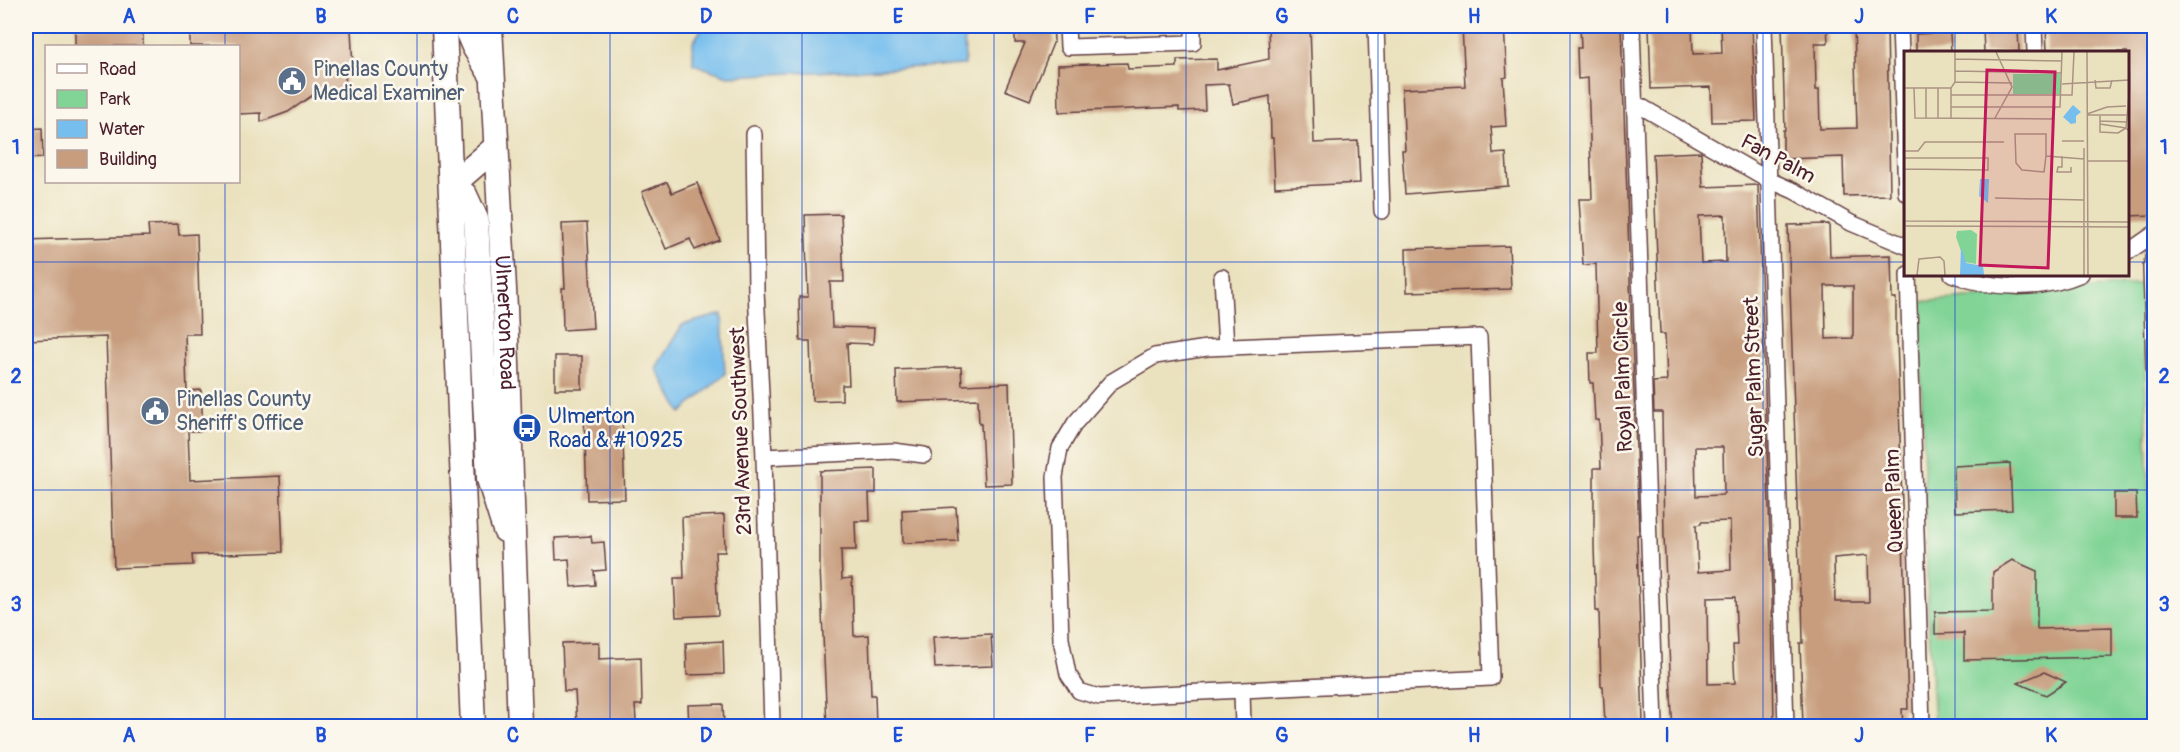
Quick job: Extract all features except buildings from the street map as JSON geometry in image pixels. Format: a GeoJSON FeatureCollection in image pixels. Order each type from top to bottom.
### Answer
{"type":"FeatureCollection","features":[{"type":"Feature","properties":{"kind":"main road"},"geometry":{"type":"LineString","coordinates":[[444,26],[473,726]]}},
{"type":"Feature","properties":{"kind":"main road"},"geometry":{"type":"LineString","coordinates":[[465,26],[474,47],[493,76]]}},
{"type":"Feature","properties":{"kind":"main road","name":"Ulmerton Road"},"geometry":{"type":"LineString","coordinates":[[490,26],[520,726]]}},
{"type":"Feature","properties":{"kind":"main road"},"geometry":{"type":"LineString","coordinates":[[452,184],[496,147]]}},
{"type":"Feature","properties":{"kind":"main road"},"geometry":{"type":"LineString","coordinates":[[452,184],[465,195],[476,219],[489,479],[514,561]]}},
{"type":"Feature","properties":{"kind":"street"},"geometry":{"type":"LineString","coordinates":[[1067,26],[1068,47],[1193,43],[1193,26]]}},
{"type":"Feature","properties":{"kind":"street"},"geometry":{"type":"LineString","coordinates":[[1376,26],[1382,211]]}},
{"type":"Feature","properties":{"kind":"street","name":"Royal Palm Circle"},"geometry":{"type":"LineString","coordinates":[[1632,26],[1655,726]]}},
{"type":"Feature","properties":{"kind":"street","name":"Sugar Palm Street"},"geometry":{"type":"LineString","coordinates":[[1764,26],[1786,726]]}},
{"type":"Feature","properties":{"kind":"street"},"geometry":{"type":"LineString","coordinates":[[1900,26],[1904,160]]}},
{"type":"Feature","properties":{"kind":"street"},"geometry":{"type":"LineString","coordinates":[[2034,26],[2035,51]]}},
{"type":"Feature","properties":{"kind":"street","name":"Fan Palm"},"geometry":{"type":"LineString","coordinates":[[1635,103],[1769,180],[1794,191],[1851,223],[1904,246]]}},
{"type":"Feature","properties":{"kind":"street","name":"23rd Avenue Southwest"},"geometry":{"type":"LineString","coordinates":[[754,134],[756,290],[764,457],[772,726]]}},
{"type":"Feature","properties":{"kind":"street"},"geometry":{"type":"LineString","coordinates":[[2129,251],[2154,234]]}},
{"type":"Feature","properties":{"kind":"street"},"geometry":{"type":"LineString","coordinates":[[2154,255],[2151,267],[2154,368]]}},
{"type":"Feature","properties":{"kind":"street","name":"Queen Palm"},"geometry":{"type":"LineString","coordinates":[[1908,276],[1922,726]]}},
{"type":"Feature","properties":{"kind":"street"},"geometry":{"type":"LineString","coordinates":[[1958,276],[2000,286],[2040,279],[2067,280],[2076,276]]}},
{"type":"Feature","properties":{"kind":"street"},"geometry":{"type":"LineString","coordinates":[[1222,277],[1226,347]]}},
{"type":"Feature","properties":{"kind":"street"},"geometry":{"type":"LineString","coordinates":[[1479,337],[1491,678],[1242,691],[1099,697],[1079,691],[1068,674],[1061,639],[1055,477],[1060,448],[1075,423],[1111,382],[1155,356],[1207,348],[1479,337]]}},
{"type":"Feature","properties":{"kind":"street"},"geometry":{"type":"LineString","coordinates":[[764,457],[893,451],[924,455]]}},
{"type":"Feature","properties":{"kind":"street"},"geometry":{"type":"LineString","coordinates":[[1242,691],[1244,726]]}},
{"type":"Feature","properties":{"kind":"green space"},"geometry":{"type":"Polygon","coordinates":[[[2142,284],[2154,643],[2154,726],[1934,726],[1928,608],[1919,302],[2142,284]]]}},
{"type":"Feature","properties":{"kind":"water"},"geometry":{"type":"Polygon","coordinates":[[[703,26],[964,26],[965,65],[728,76],[693,64],[693,43],[703,26]]]}},
{"type":"Feature","properties":{"kind":"water"},"geometry":{"type":"Polygon","coordinates":[[[722,314],[725,374],[681,413],[656,368],[682,325],[722,314]]]}},
{"type":"Feature","properties":{"kind":"place","name":"Pinellas County Medical Examiner"},"geometry":{"type":"Point","coordinates":[292,81]}},
{"type":"Feature","properties":{"kind":"place","name":"Pinellas County Sheriff's Office"},"geometry":{"type":"Point","coordinates":[155,411]}},
{"type":"Feature","properties":{"kind":"place","name":"Ulmerton Road & #10925"},"geometry":{"type":"Point","coordinates":[527,428]}}]}
